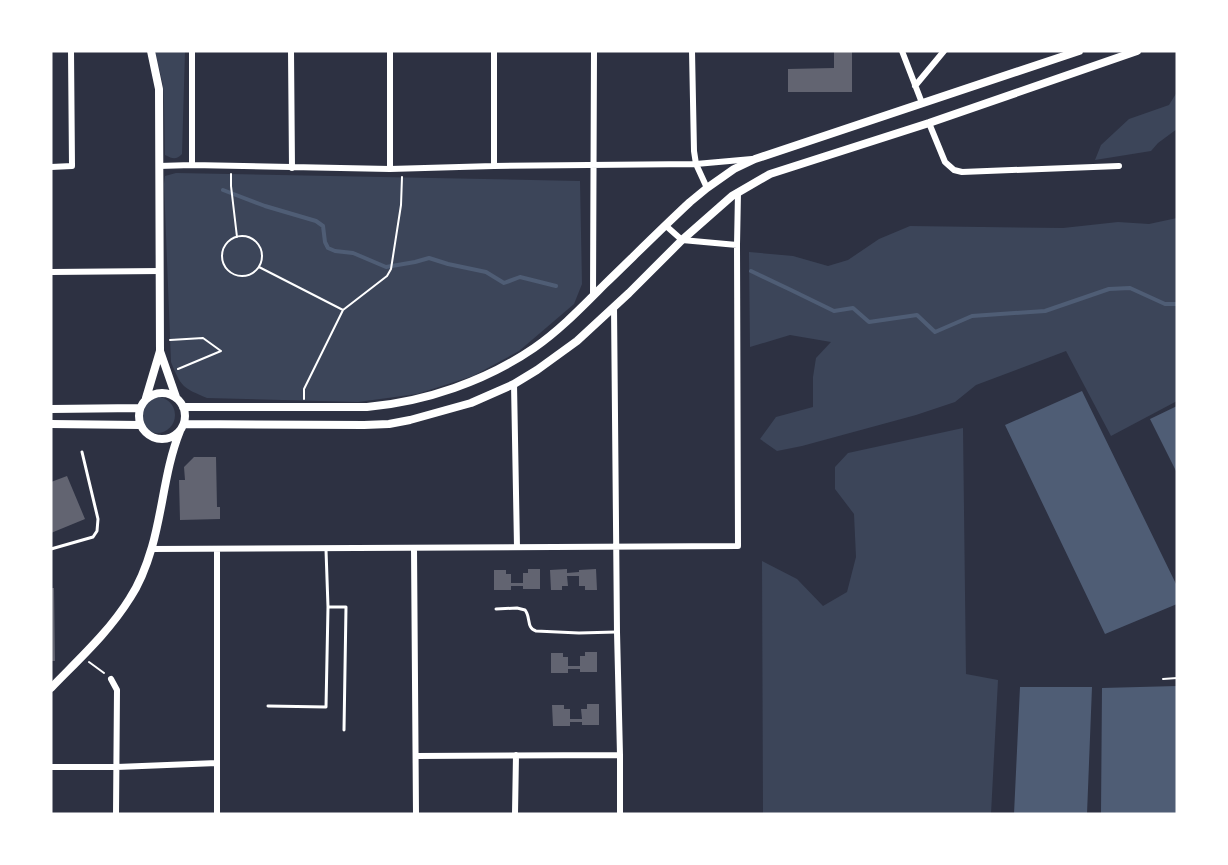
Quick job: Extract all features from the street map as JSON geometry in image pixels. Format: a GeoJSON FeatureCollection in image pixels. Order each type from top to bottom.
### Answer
{"type":"FeatureCollection","features":[{"type":"Feature","properties":{"kind":"main road"},"geometry":{"type":"LineString","coordinates":[[150,51],[159,89],[160,351],[146,398],[138,416],[140,424],[149,435],[155,438],[168,438],[182,427],[388,424],[471,403],[514,384],[577,341],[682,240],[732,196],[770,174],[929,123],[1137,51]]}},
{"type":"Feature","properties":{"kind":"main road"},"geometry":{"type":"LineString","coordinates":[[183,407],[367,407],[392,405],[450,389],[497,370],[534,348],[593,297],[665,225],[707,188],[734,169],[755,159],[1079,51]]}},
{"type":"Feature","properties":{"kind":"main road"},"geometry":{"type":"LineString","coordinates":[[51,688],[103,635],[131,597],[151,549],[173,448],[185,413],[176,397],[160,351]]}},
{"type":"Feature","properties":{"kind":"main road"},"geometry":{"type":"LineString","coordinates":[[146,398],[161,393],[169,393],[176,397]]}},
{"type":"Feature","properties":{"kind":"main road"},"geometry":{"type":"LineString","coordinates":[[51,409],[140,408]]}},
{"type":"Feature","properties":{"kind":"main road"},"geometry":{"type":"LineString","coordinates":[[51,424],[140,424]]}},
{"type":"Feature","properties":{"kind":"street"},"geometry":{"type":"LineString","coordinates":[[51,167],[72,166],[71,51]]}},
{"type":"Feature","properties":{"kind":"street"},"geometry":{"type":"LineString","coordinates":[[192,51],[192,165]]}},
{"type":"Feature","properties":{"kind":"street"},"geometry":{"type":"LineString","coordinates":[[291,51],[292,168]]}},
{"type":"Feature","properties":{"kind":"street"},"geometry":{"type":"LineString","coordinates":[[390,51],[390,169]]}},
{"type":"Feature","properties":{"kind":"street"},"geometry":{"type":"LineString","coordinates":[[494,51],[494,166]]}},
{"type":"Feature","properties":{"kind":"street"},"geometry":{"type":"LineString","coordinates":[[593,297],[594,51]]}},
{"type":"Feature","properties":{"kind":"street"},"geometry":{"type":"LineString","coordinates":[[692,51],[696,164],[707,188]]}},
{"type":"Feature","properties":{"kind":"street"},"geometry":{"type":"LineString","coordinates":[[902,51],[922,103]]}},
{"type":"Feature","properties":{"kind":"street"},"geometry":{"type":"LineString","coordinates":[[915,86],[944,51]]}},
{"type":"Feature","properties":{"kind":"street"},"geometry":{"type":"LineString","coordinates":[[929,123],[945,162],[954,170],[962,172],[1119,166]]}},
{"type":"Feature","properties":{"kind":"street"},"geometry":{"type":"LineString","coordinates":[[159,166],[390,169],[696,164],[755,159]]}},
{"type":"Feature","properties":{"kind":"street"},"geometry":{"type":"LineString","coordinates":[[151,549],[738,546],[738,192]]}},
{"type":"Feature","properties":{"kind":"street"},"geometry":{"type":"LineString","coordinates":[[665,225],[682,240],[737,245]]}},
{"type":"Feature","properties":{"kind":"street"},"geometry":{"type":"LineString","coordinates":[[51,272],[160,271]]}},
{"type":"Feature","properties":{"kind":"street"},"geometry":{"type":"LineString","coordinates":[[614,307],[620,814]]}},
{"type":"Feature","properties":{"kind":"street"},"geometry":{"type":"LineString","coordinates":[[514,384],[517,547]]}},
{"type":"Feature","properties":{"kind":"street"},"geometry":{"type":"LineString","coordinates":[[414,548],[416,814]]}},
{"type":"Feature","properties":{"kind":"street"},"geometry":{"type":"LineString","coordinates":[[217,549],[218,814]]}},
{"type":"Feature","properties":{"kind":"street"},"geometry":{"type":"LineString","coordinates":[[111,679],[117,690],[116,814]]}},
{"type":"Feature","properties":{"kind":"street"},"geometry":{"type":"LineString","coordinates":[[515,814],[516,755]]}},
{"type":"Feature","properties":{"kind":"street"},"geometry":{"type":"LineString","coordinates":[[416,756],[620,755]]}},
{"type":"Feature","properties":{"kind":"street"},"geometry":{"type":"LineString","coordinates":[[51,767],[217,763]]}},
{"type":"Feature","properties":{"kind":"lane"},"geometry":{"type":"LineString","coordinates":[[51,549],[93,537],[97,531],[98,519],[82,452]]}},
{"type":"Feature","properties":{"kind":"lane"},"geometry":{"type":"LineString","coordinates":[[268,706],[326,707],[328,607],[326,548]]}},
{"type":"Feature","properties":{"kind":"lane"},"geometry":{"type":"LineString","coordinates":[[328,607],[346,607],[344,730]]}},
{"type":"Feature","properties":{"kind":"lane"},"geometry":{"type":"LineString","coordinates":[[496,609],[525,610],[529,615],[529,626],[536,631],[617,632]]}},
{"type":"Feature","properties":{"kind":"path"},"geometry":{"type":"LineString","coordinates":[[231,166],[237,237]]}},
{"type":"Feature","properties":{"kind":"path"},"geometry":{"type":"LineString","coordinates":[[304,389],[343,310],[389,274],[401,205],[402,168]]}},
{"type":"Feature","properties":{"kind":"path"},"geometry":{"type":"LineString","coordinates":[[250,238],[260,248],[262,254],[259,267],[249,275],[242,277],[230,273],[222,262],[223,249],[231,239],[250,238]]}},
{"type":"Feature","properties":{"kind":"path"},"geometry":{"type":"LineString","coordinates":[[259,267],[343,310]]}},
{"type":"Feature","properties":{"kind":"path"},"geometry":{"type":"LineString","coordinates":[[160,341],[203,338],[221,351],[167,374]]}},
{"type":"Feature","properties":{"kind":"path"},"geometry":{"type":"LineString","coordinates":[[82,657],[111,679]]}},
{"type":"Feature","properties":{"kind":"path"},"geometry":{"type":"LineString","coordinates":[[1163,679],[1177,678]]}},
{"type":"Feature","properties":{"kind":"shaded area"},"geometry":{"type":"Polygon","coordinates":[[[155,51],[185,51],[182,154],[176,158],[165,155],[163,85],[155,51]]]}},
{"type":"Feature","properties":{"kind":"shaded area"},"geometry":{"type":"Polygon","coordinates":[[[1177,92],[1177,129],[1151,151],[1095,160],[1101,145],[1129,119],[1169,105],[1177,92]]]}},
{"type":"Feature","properties":{"kind":"shaded area"},"geometry":{"type":"Polygon","coordinates":[[[176,173],[580,181],[582,284],[574,304],[519,351],[473,376],[417,394],[358,402],[207,398],[184,386],[177,377],[171,362],[164,184],[165,176],[176,173]]]}},
{"type":"Feature","properties":{"kind":"shaded area"},"geometry":{"type":"Polygon","coordinates":[[[1177,218],[1177,401],[1111,436],[1066,351],[976,385],[955,402],[916,415],[777,451],[760,439],[776,417],[813,407],[813,377],[816,358],[831,342],[790,335],[750,347],[749,252],[793,256],[828,266],[848,260],[879,239],[910,226],[1063,228],[1118,222],[1149,224],[1177,218]]]}},
{"type":"Feature","properties":{"kind":"shaded area"},"geometry":{"type":"Polygon","coordinates":[[[1082,391],[1177,586],[1177,604],[1105,634],[1005,425],[1082,391]]]}},
{"type":"Feature","properties":{"kind":"shaded area"},"geometry":{"type":"Polygon","coordinates":[[[157,397],[170,402],[175,415],[170,428],[157,433],[144,428],[139,415],[144,402],[157,397]]]}},
{"type":"Feature","properties":{"kind":"shaded area"},"geometry":{"type":"Polygon","coordinates":[[[1177,406],[1177,473],[1150,419],[1177,406]]]}},
{"type":"Feature","properties":{"kind":"shaded area"},"geometry":{"type":"Polygon","coordinates":[[[963,428],[966,674],[998,680],[991,814],[763,814],[762,561],[797,579],[823,606],[847,592],[856,557],[854,514],[835,489],[835,467],[848,453],[963,428]]]}},
{"type":"Feature","properties":{"kind":"shaded area"},"geometry":{"type":"Polygon","coordinates":[[[1177,686],[1177,814],[1101,814],[1102,688],[1177,686]]]}},
{"type":"Feature","properties":{"kind":"shaded area"},"geometry":{"type":"Polygon","coordinates":[[[1020,687],[1092,687],[1087,814],[1014,814],[1020,687]]]}},
{"type":"Feature","properties":{"kind":"building"},"geometry":{"type":"Polygon","coordinates":[[[834,51],[852,51],[852,92],[788,92],[788,69],[834,68],[834,51]]]}},
{"type":"Feature","properties":{"kind":"building"},"geometry":{"type":"Polygon","coordinates":[[[194,457],[216,457],[217,507],[220,507],[220,519],[180,520],[179,480],[185,480],[184,467],[194,457]]]}},
{"type":"Feature","properties":{"kind":"building"},"geometry":{"type":"Polygon","coordinates":[[[67,476],[85,519],[51,533],[51,482],[67,476]]]}},
{"type":"Feature","properties":{"kind":"building"},"geometry":{"type":"Polygon","coordinates":[[[528,569],[540,569],[540,589],[511,586],[511,590],[494,590],[494,570],[506,570],[506,574],[511,574],[511,583],[523,583],[523,573],[528,573],[528,569]]]}},
{"type":"Feature","properties":{"kind":"building"},"geometry":{"type":"Polygon","coordinates":[[[567,569],[567,573],[596,569],[597,590],[585,590],[585,586],[579,586],[579,576],[567,576],[568,586],[562,586],[562,590],[551,590],[550,570],[567,569]]]}},
{"type":"Feature","properties":{"kind":"building"},"geometry":{"type":"Polygon","coordinates":[[[51,588],[54,588],[55,661],[51,661],[51,588]]]}},
{"type":"Feature","properties":{"kind":"building"},"geometry":{"type":"Polygon","coordinates":[[[585,652],[597,652],[597,672],[568,669],[568,673],[551,673],[551,653],[563,653],[563,657],[568,657],[568,666],[580,666],[580,656],[585,656],[585,652]]]}},
{"type":"Feature","properties":{"kind":"building"},"geometry":{"type":"Polygon","coordinates":[[[587,704],[599,704],[599,725],[570,722],[570,726],[553,726],[552,705],[564,705],[564,709],[570,709],[570,719],[582,719],[581,709],[587,709],[587,704]]]}},
{"type":"Feature","properties":{"kind":"waterway"},"geometry":{"type":"LineString","coordinates":[[223,190],[265,206],[316,221],[323,226],[328,248],[353,253],[386,267],[429,258],[486,272],[504,283],[520,277],[556,286]]}},
{"type":"Feature","properties":{"kind":"waterway"},"geometry":{"type":"LineString","coordinates":[[751,271],[834,311],[853,308],[869,322],[917,315],[935,332],[972,316],[1045,311],[1109,289],[1130,288],[1165,304],[1177,304]]}}]}
